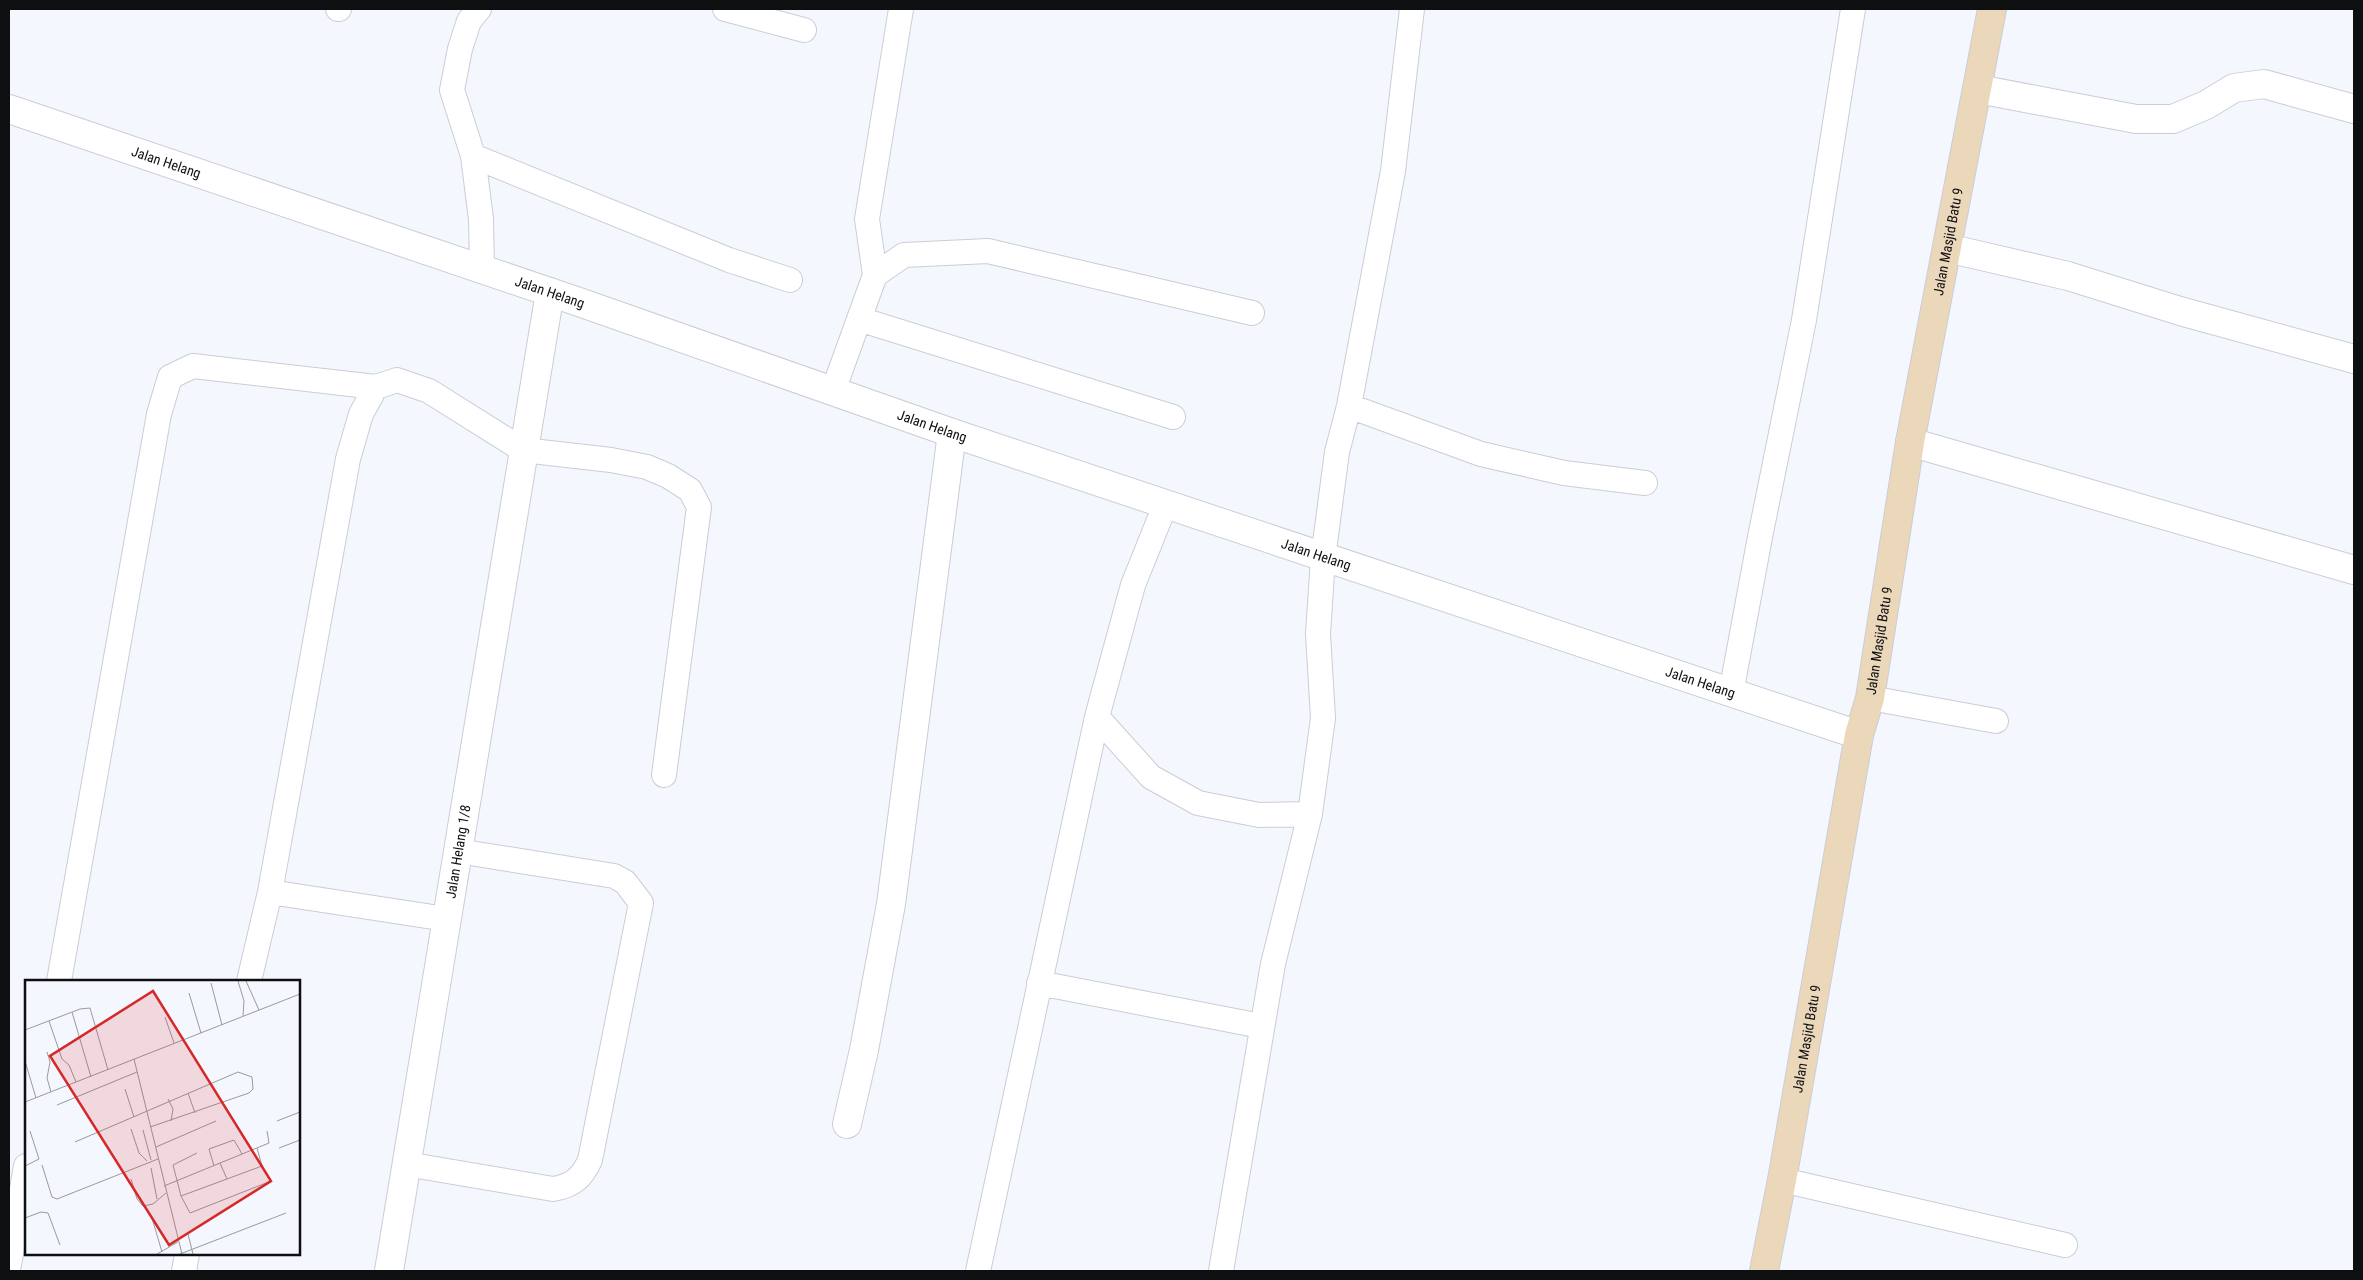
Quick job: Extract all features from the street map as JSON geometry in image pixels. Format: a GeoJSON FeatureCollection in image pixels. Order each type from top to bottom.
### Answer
{"type":"FeatureCollection","features":[{"type":"Feature","properties":{"kind":"main road","name":"Jalan Masjid Batu 9"},"geometry":{"type":"LineString","coordinates":[[1764,1271],[1782,1180],[1859,735],[1870,698],[1910,442],[1992,9]]}},
{"type":"Feature","properties":{"kind":"street"},"geometry":{"type":"LineString","coordinates":[[1978,89],[2136,119],[2173,119],[2206,105],[2234,88],[2264,84],[2354,109]]}},
{"type":"Feature","properties":{"kind":"street","name":"Jalan Helang"},"geometry":{"type":"LineString","coordinates":[[9,109],[550,292],[952,433],[1166,502],[1323,558],[1859,735]]}},
{"type":"Feature","properties":{"kind":"street"},"geometry":{"type":"LineString","coordinates":[[1947,248],[2068,276],[2180,311],[2354,359]]}},
{"type":"Feature","properties":{"kind":"street","name":"Jalan Helang 1/8"},"geometry":{"type":"LineString","coordinates":[[388,1271],[550,292]]}},
{"type":"Feature","properties":{"kind":"street"},"geometry":{"type":"LineString","coordinates":[[847,1124],[864,1050],[891,904],[952,433]]}},
{"type":"Feature","properties":{"kind":"street"},"geometry":{"type":"LineString","coordinates":[[1910,442],[2354,570]]}},
{"type":"Feature","properties":{"kind":"lane"},"geometry":{"type":"LineString","coordinates":[[479,9],[468,20],[452,90],[473,156],[481,219],[482,269]]}},
{"type":"Feature","properties":{"kind":"lane"},"geometry":{"type":"LineString","coordinates":[[725,9],[804,30]]}},
{"type":"Feature","properties":{"kind":"lane"},"geometry":{"type":"LineString","coordinates":[[833,391],[874,275],[867,219],[901,9]]}},
{"type":"Feature","properties":{"kind":"lane"},"geometry":{"type":"LineString","coordinates":[[1221,1271],[1273,964],[1310,814],[1323,718],[1318,634],[1323,558],[1338,452],[1349,406],[1392,171],[1412,9]]}},
{"type":"Feature","properties":{"kind":"lane"},"geometry":{"type":"LineString","coordinates":[[1731,693],[1760,537],[1804,320],[1853,9]]}},
{"type":"Feature","properties":{"kind":"lane"},"geometry":{"type":"LineString","coordinates":[[473,156],[729,260],[790,280]]}},
{"type":"Feature","properties":{"kind":"lane"},"geometry":{"type":"LineString","coordinates":[[874,275],[904,255],[988,251],[1252,313]]}},
{"type":"Feature","properties":{"kind":"lane"},"geometry":{"type":"LineString","coordinates":[[859,319],[1173,417]]}},
{"type":"Feature","properties":{"kind":"lane"},"geometry":{"type":"LineString","coordinates":[[59,980],[159,414],[170,377],[193,366],[376,387],[397,380],[429,391],[524,441],[647,467],[668,476],[690,490],[698,507],[664,775]]}},
{"type":"Feature","properties":{"kind":"lane"},"geometry":{"type":"LineString","coordinates":[[250,980],[270,892],[348,459],[361,414],[376,387]]}},
{"type":"Feature","properties":{"kind":"lane"},"geometry":{"type":"LineString","coordinates":[[1349,406],[1480,454],[1564,473],[1645,482]]}},
{"type":"Feature","properties":{"kind":"lane"},"geometry":{"type":"LineString","coordinates":[[978,1271],[1097,717],[1134,585],[1166,502]]}},
{"type":"Feature","properties":{"kind":"lane"},"geometry":{"type":"LineString","coordinates":[[1870,698],[1996,721]]}},
{"type":"Feature","properties":{"kind":"lane"},"geometry":{"type":"LineString","coordinates":[[1097,717],[1151,777],[1198,803],[1259,815],[1310,814]]}},
{"type":"Feature","properties":{"kind":"lane"},"geometry":{"type":"LineString","coordinates":[[406,1164],[553,1189],[574,1183],[584,1173],[590,1160],[641,903],[625,882],[614,876],[458,851]]}},
{"type":"Feature","properties":{"kind":"lane"},"geometry":{"type":"LineString","coordinates":[[270,892],[446,919]]}},
{"type":"Feature","properties":{"kind":"lane"},"geometry":{"type":"LineString","coordinates":[[1039,983],[1261,1026]]}},
{"type":"Feature","properties":{"kind":"lane"},"geometry":{"type":"LineString","coordinates":[[9,1265],[25,1172]]}},
{"type":"Feature","properties":{"kind":"lane"},"geometry":{"type":"LineString","coordinates":[[1782,1180],[2065,1245]]}},
{"type":"Feature","properties":{"kind":"lane"},"geometry":{"type":"LineString","coordinates":[[184,1271],[187,1255]]}}]}
